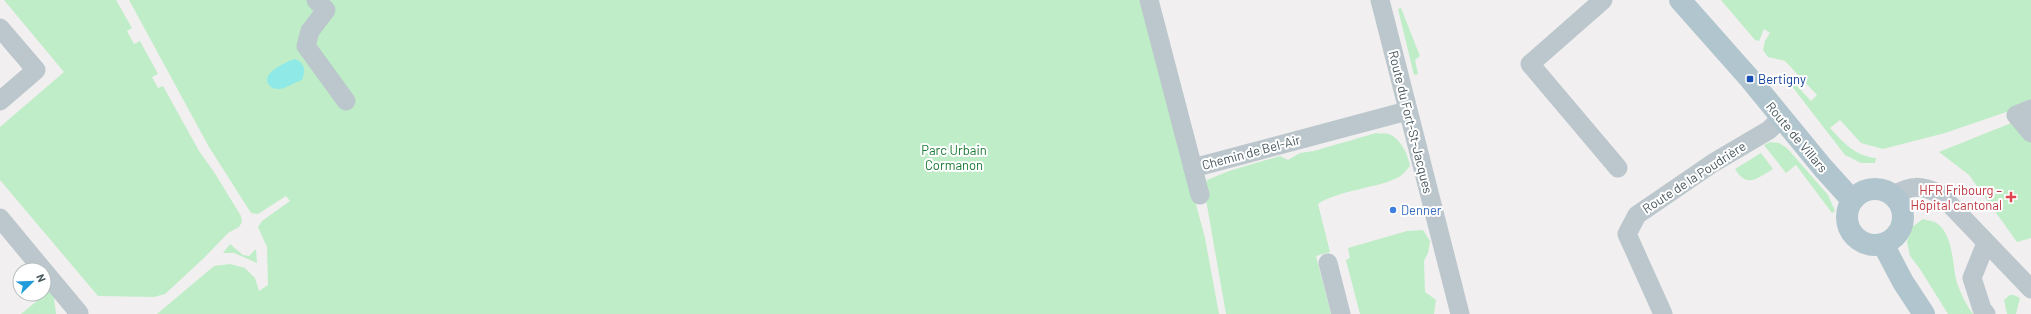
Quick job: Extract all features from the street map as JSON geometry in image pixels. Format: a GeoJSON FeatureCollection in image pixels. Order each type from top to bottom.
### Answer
{"type":"FeatureCollection","features":[{"type":"Feature","properties":{"kind":"main road","name":"Route de Villars"},"geometry":{"type":"LineString","coordinates":[[1680,0],[1750,79],[1852,200]]}},
{"type":"Feature","properties":{"kind":"main road"},"geometry":{"type":"LineString","coordinates":[[1873,189],[1884,190],[1893,196],[1901,207],[1902,221],[1897,234],[1883,244],[1876,245],[1863,243],[1850,231],[1847,224],[1847,213],[1852,200],[1860,192],[1873,189]]}},
{"type":"Feature","properties":{"kind":"main road"},"geometry":{"type":"LineString","coordinates":[[1883,244],[1903,282],[1924,314]]}},
{"type":"Feature","properties":{"kind":"street"},"geometry":{"type":"LineString","coordinates":[[316,0],[326,10],[310,31],[306,46],[346,100]]}},
{"type":"Feature","properties":{"kind":"street","name":"Chemin de Bel-Air"},"geometry":{"type":"LineString","coordinates":[[1149,0],[1193,168],[1408,111]]}},
{"type":"Feature","properties":{"kind":"street","name":"Route du Fort-St-Jacques"},"geometry":{"type":"LineString","coordinates":[[1380,0],[1460,314]]}},
{"type":"Feature","properties":{"kind":"street"},"geometry":{"type":"LineString","coordinates":[[1603,0],[1530,64],[1618,168]]}},
{"type":"Feature","properties":{"kind":"street"},"geometry":{"type":"LineString","coordinates":[[0,28],[36,70],[0,101]]}},
{"type":"Feature","properties":{"kind":"street"},"geometry":{"type":"LineString","coordinates":[[2031,109],[2016,115],[2031,133]]}},
{"type":"Feature","properties":{"kind":"street","name":"Route de la Poudrière"},"geometry":{"type":"LineString","coordinates":[[1663,314],[1627,234],[1637,215],[1712,163],[1769,130],[1782,118]]}},
{"type":"Feature","properties":{"kind":"street"},"geometry":{"type":"LineString","coordinates":[[1193,168],[1200,195]]}},
{"type":"Feature","properties":{"kind":"street"},"geometry":{"type":"LineString","coordinates":[[1893,196],[1908,187],[1927,188],[1940,194],[2031,289]]}},
{"type":"Feature","properties":{"kind":"street"},"geometry":{"type":"LineString","coordinates":[[0,218],[37,262]]}},
{"type":"Feature","properties":{"kind":"street"},"geometry":{"type":"LineString","coordinates":[[1986,243],[1972,278],[1982,309],[1986,314]]}},
{"type":"Feature","properties":{"kind":"street"},"geometry":{"type":"LineString","coordinates":[[1328,262],[1341,314]]}},
{"type":"Feature","properties":{"kind":"street"},"geometry":{"type":"LineString","coordinates":[[52,280],[79,313],[78,314]]}},
{"type":"Feature","properties":{"kind":"green space"},"geometry":{"type":"Polygon","coordinates":[[[4,0],[116,0],[132,28],[127,31],[134,44],[140,41],[158,74],[152,77],[158,88],[163,86],[199,151],[214,172],[241,216],[242,222],[239,227],[228,233],[205,257],[165,294],[154,297],[98,296],[0,180],[0,127],[64,72],[4,0]]]}},
{"type":"Feature","properties":{"kind":"green space","name":"Parc Urbain Cormanon"},"geometry":{"type":"Polygon","coordinates":[[[129,0],[1141,0],[1205,238],[1219,314],[157,314],[214,266],[230,264],[245,268],[255,278],[259,291],[268,285],[267,247],[258,227],[262,221],[290,201],[286,196],[258,214],[251,213],[209,147],[129,0]]]}},
{"type":"Feature","properties":{"kind":"green space"},"geometry":{"type":"Polygon","coordinates":[[[1721,0],[2031,0],[2031,101],[2015,109],[1945,133],[1883,149],[1861,143],[1840,120],[1830,128],[1835,134],[1856,152],[1876,158],[1875,163],[1861,163],[1845,155],[1784,76],[1786,74],[1811,101],[1817,95],[1785,61],[1768,57],[1763,50],[1765,41],[1770,33],[1764,29],[1759,41],[1755,40],[1721,0]]]}},
{"type":"Feature","properties":{"kind":"green space"},"geometry":{"type":"Polygon","coordinates":[[[1401,8],[1420,56],[1415,60],[1418,74],[1414,75],[1398,9],[1401,8]]]}},
{"type":"Feature","properties":{"kind":"green space","name":"HFR Fribourg – Hôpital cantonal"},"geometry":{"type":"Polygon","coordinates":[[[2031,115],[2031,238],[2017,242],[1969,175],[1939,152],[2031,115]]]}},
{"type":"Feature","properties":{"kind":"green space"},"geometry":{"type":"Polygon","coordinates":[[[1376,133],[1389,134],[1393,136],[1406,152],[1410,166],[1400,176],[1390,181],[1337,195],[1318,204],[1330,252],[1316,256],[1331,314],[1226,314],[1205,194],[1207,180],[1229,171],[1280,156],[1288,160],[1300,153],[1314,151],[1376,133]]]}},
{"type":"Feature","properties":{"kind":"green space"},"geometry":{"type":"Polygon","coordinates":[[[1770,142],[1779,143],[1787,148],[1828,195],[1835,211],[1832,213],[1796,165],[1786,173],[1764,145],[1770,142]]]}},
{"type":"Feature","properties":{"kind":"green space"},"geometry":{"type":"Polygon","coordinates":[[[1761,153],[1773,169],[1753,180],[1744,179],[1739,175],[1735,169],[1761,153]]]}},
{"type":"Feature","properties":{"kind":"green space"},"geometry":{"type":"Polygon","coordinates":[[[1923,219],[1935,222],[1946,234],[1949,241],[1957,283],[1968,307],[1973,314],[1948,314],[1920,269],[1910,256],[1907,242],[1912,227],[1923,219]]]}},
{"type":"Feature","properties":{"kind":"green space"},"geometry":{"type":"Polygon","coordinates":[[[1423,230],[1430,241],[1428,253],[1424,261],[1425,292],[1436,300],[1434,314],[1360,314],[1346,260],[1350,258],[1348,248],[1407,231],[1423,230]]]}},
{"type":"Feature","properties":{"kind":"green space"},"geometry":{"type":"Polygon","coordinates":[[[230,244],[243,255],[249,256],[256,249],[257,263],[234,253],[223,253],[230,244]]]}},
{"type":"Feature","properties":{"kind":"green space"},"geometry":{"type":"Polygon","coordinates":[[[52,295],[54,298],[56,314],[21,314],[36,302],[52,302],[52,295]]]}},
{"type":"Feature","properties":{"kind":"green space"},"geometry":{"type":"Polygon","coordinates":[[[2010,295],[2020,298],[2016,314],[2007,314],[2004,300],[2010,295]]]}},
{"type":"Feature","properties":{"kind":"water"},"geometry":{"type":"Polygon","coordinates":[[[295,59],[304,67],[302,80],[281,89],[272,88],[267,81],[271,72],[280,65],[295,59]]]}},
{"type":"Feature","properties":{"kind":"place","name":"Bertigny"},"geometry":{"type":"Point","coordinates":[1750,79]}},
{"type":"Feature","properties":{"kind":"place","name":"HFR Fribourg – Hôpital cantonal"},"geometry":{"type":"Point","coordinates":[2011,197]}},
{"type":"Feature","properties":{"kind":"place","name":"Denner"},"geometry":{"type":"Point","coordinates":[1393,210]}}]}
